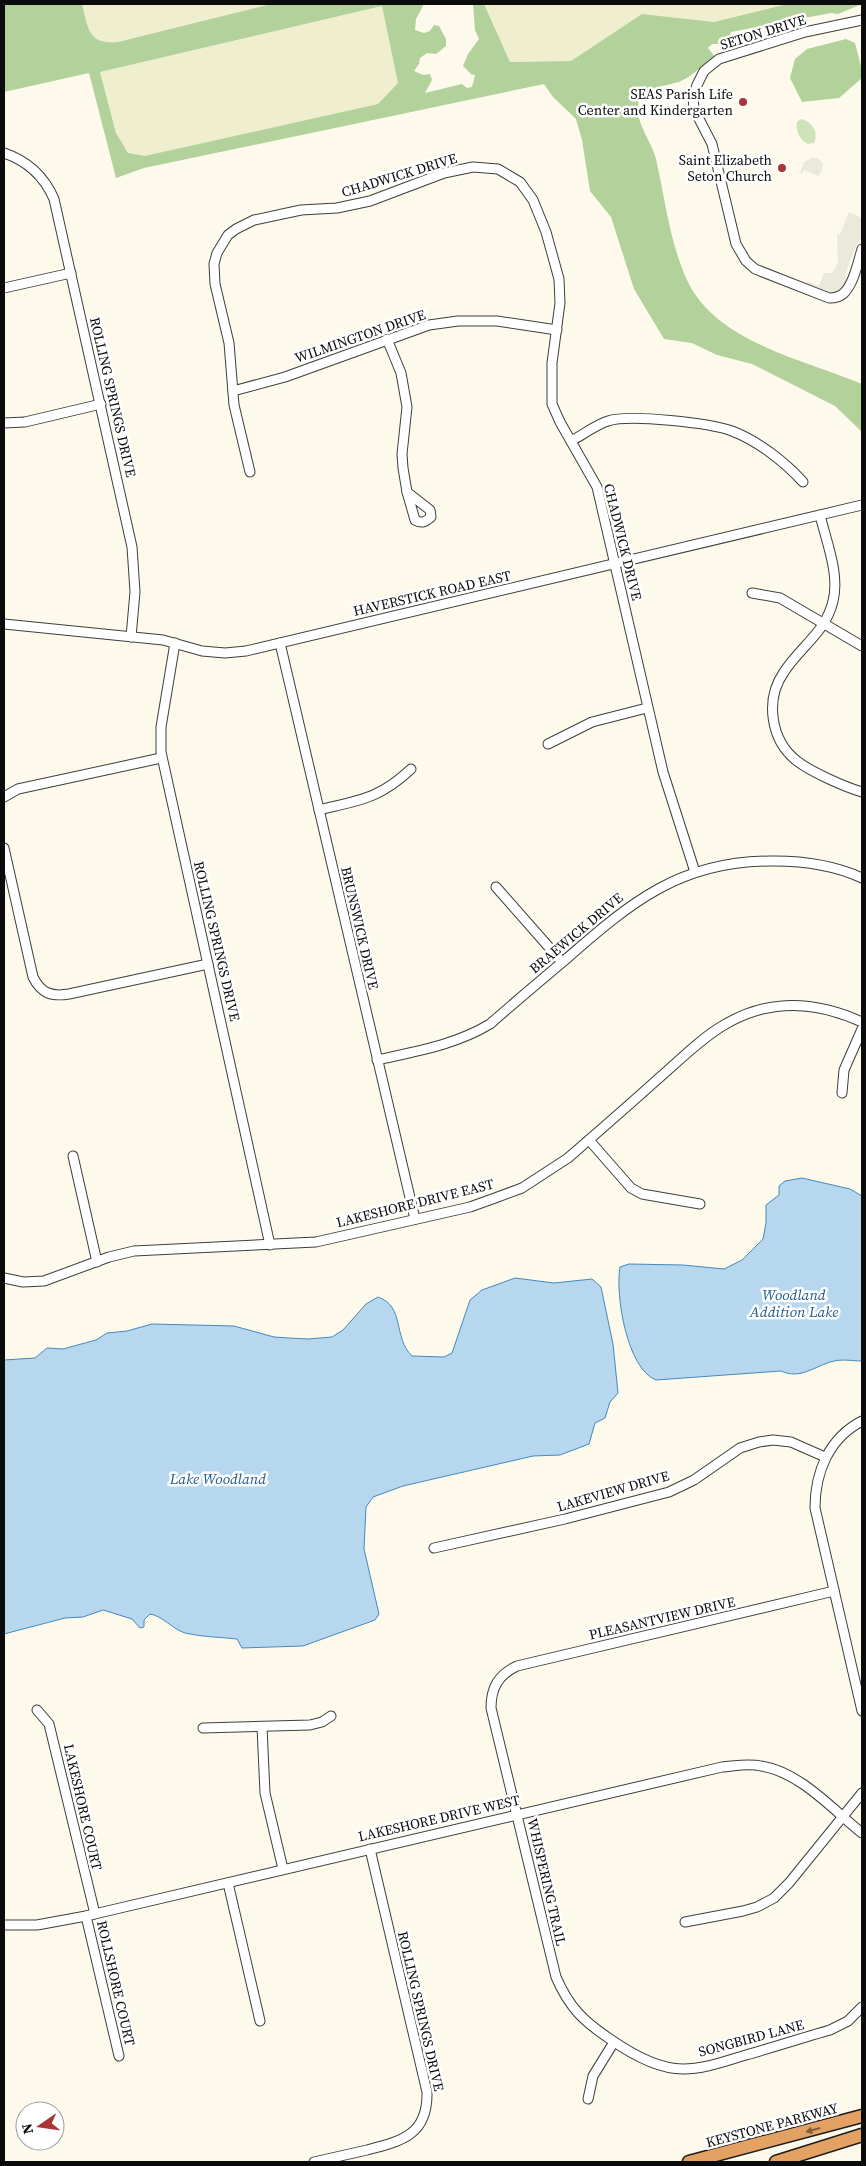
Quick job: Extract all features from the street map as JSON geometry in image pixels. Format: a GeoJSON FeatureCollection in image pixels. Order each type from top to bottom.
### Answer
{"type":"FeatureCollection","features":[{"type":"Feature","properties":{"kind":"highway","name":"KEYSTONE PARKWAY"},"geometry":{"type":"LineString","coordinates":[[688,2162],[862,2116]]}},
{"type":"Feature","properties":{"kind":"highway"},"geometry":{"type":"LineString","coordinates":[[776,2162],[862,2135]]}},
{"type":"Feature","properties":{"kind":"street","name":"SETON DRIVE"},"geometry":{"type":"LineString","coordinates":[[862,20],[805,32],[719,59],[704,71],[693,97],[698,118],[712,144],[736,244],[746,261],[754,269],[829,298],[838,297],[849,286],[862,249]]}},
{"type":"Feature","properties":{"kind":"street","name":"ROLLING SPRINGS DRIVE"},"geometry":{"type":"LineString","coordinates":[[4,154],[13,156],[36,170],[54,199],[132,547],[134,592],[131,637]]}},
{"type":"Feature","properties":{"kind":"street","name":"CHADWICK DRIVE"},"geometry":{"type":"LineString","coordinates":[[250,472],[233,391],[228,343],[214,273],[216,253],[228,235],[254,220],[301,210],[337,208],[370,201],[444,173],[474,167],[490,167],[508,174],[527,190],[546,232],[559,279],[560,303],[551,382],[552,404],[597,487],[647,708],[670,795],[695,872]]}},
{"type":"Feature","properties":{"kind":"street"},"geometry":{"type":"LineString","coordinates":[[4,288],[71,273]]}},
{"type":"Feature","properties":{"kind":"street","name":"WILMINGTON DRIVE"},"geometry":{"type":"LineString","coordinates":[[233,391],[285,377],[429,325],[458,321],[498,321],[557,330]]}},
{"type":"Feature","properties":{"kind":"street"},"geometry":{"type":"LineString","coordinates":[[387,339],[401,373],[407,407],[402,454],[402,468],[407,492]]}},
{"type":"Feature","properties":{"kind":"street"},"geometry":{"type":"LineString","coordinates":[[4,423],[25,422],[101,404]]}},
{"type":"Feature","properties":{"kind":"street"},"geometry":{"type":"LineString","coordinates":[[571,441],[607,421],[621,418],[638,417],[708,426],[732,431],[778,458],[803,482]]}},
{"type":"Feature","properties":{"kind":"street","name":"HAVERSTICK ROAD EAST"},"geometry":{"type":"LineString","coordinates":[[4,624],[131,637],[175,643],[202,652],[225,653],[280,643],[862,505]]}},
{"type":"Feature","properties":{"kind":"street"},"geometry":{"type":"LineString","coordinates":[[820,515],[834,577],[835,589],[832,604],[824,624],[781,677],[773,700],[773,718],[778,736],[796,760],[862,792]]}},
{"type":"Feature","properties":{"kind":"street"},"geometry":{"type":"LineString","coordinates":[[752,593],[780,598],[862,646]]}},
{"type":"Feature","properties":{"kind":"street","name":"ROLLING SPRINGS DRIVE"},"geometry":{"type":"LineString","coordinates":[[175,643],[161,727],[162,758],[270,1245]]}},
{"type":"Feature","properties":{"kind":"street","name":"BRUNSWICK DRIVE"},"geometry":{"type":"LineString","coordinates":[[280,643],[414,1219]]}},
{"type":"Feature","properties":{"kind":"street"},"geometry":{"type":"LineString","coordinates":[[548,744],[592,722],[647,708]]}},
{"type":"Feature","properties":{"kind":"street"},"geometry":{"type":"LineString","coordinates":[[4,797],[18,789],[162,758]]}},
{"type":"Feature","properties":{"kind":"street"},"geometry":{"type":"LineString","coordinates":[[319,810],[369,798],[383,792],[411,769]]}},
{"type":"Feature","properties":{"kind":"street"},"geometry":{"type":"LineString","coordinates":[[4,848],[33,977],[41,989],[50,995],[69,994],[208,964]]}},
{"type":"Feature","properties":{"kind":"street","name":"BRAEWICK DRIVE"},"geometry":{"type":"LineString","coordinates":[[377,1060],[449,1044],[473,1034],[490,1024],[626,907],[667,883],[695,872],[745,861],[794,861],[826,865],[862,878]]}},
{"type":"Feature","properties":{"kind":"street"},"geometry":{"type":"LineString","coordinates":[[496,887],[562,962]]}},
{"type":"Feature","properties":{"kind":"street","name":"LAKESHORE DRIVE EAST"},"geometry":{"type":"LineString","coordinates":[[4,1278],[23,1282],[44,1281],[96,1262],[134,1251],[316,1242],[470,1207],[522,1188],[555,1168],[708,1036],[740,1016],[768,1008],[797,1004],[820,1006],[843,1013],[862,1022]]}},
{"type":"Feature","properties":{"kind":"street"},"geometry":{"type":"LineString","coordinates":[[842,1093],[844,1070],[862,1029]]}},
{"type":"Feature","properties":{"kind":"street"},"geometry":{"type":"LineString","coordinates":[[589,1140],[631,1188],[642,1194],[700,1204]]}},
{"type":"Feature","properties":{"kind":"street"},"geometry":{"type":"LineString","coordinates":[[73,1156],[96,1262]]}},
{"type":"Feature","properties":{"kind":"street"},"geometry":{"type":"LineString","coordinates":[[862,1421],[844,1434],[825,1457],[816,1486],[815,1508],[862,1710]]}},
{"type":"Feature","properties":{"kind":"street","name":"LAKEVIEW DRIVE"},"geometry":{"type":"LineString","coordinates":[[434,1548],[584,1514],[669,1492],[694,1480],[740,1448],[759,1442],[773,1440],[791,1442],[825,1457]]}},
{"type":"Feature","properties":{"kind":"street","name":"PLEASANTVIEW DRIVE"},"geometry":{"type":"LineString","coordinates":[[499,1678],[506,1671],[517,1666],[834,1591]]}},
{"type":"Feature","properties":{"kind":"street","name":"WHISPERING TRAIL"},"geometry":{"type":"LineString","coordinates":[[499,1678],[491,1695],[491,1708],[556,1977],[564,1997],[574,2010],[590,2025],[614,2042]]}},
{"type":"Feature","properties":{"kind":"street","name":"LAKESHORE COURT"},"geometry":{"type":"LineString","coordinates":[[37,1710],[47,1720],[52,1737],[91,1915]]}},
{"type":"Feature","properties":{"kind":"street"},"geometry":{"type":"LineString","coordinates":[[203,1728],[310,1725],[322,1722],[331,1716]]}},
{"type":"Feature","properties":{"kind":"street"},"geometry":{"type":"LineString","coordinates":[[262,1727],[265,1793],[282,1869]]}},
{"type":"Feature","properties":{"kind":"street","name":"LAKESHORE DRIVE WEST"},"geometry":{"type":"LineString","coordinates":[[4,1925],[37,1926],[91,1915],[722,1767],[761,1766],[783,1772],[803,1784],[862,1833]]}},
{"type":"Feature","properties":{"kind":"street"},"geometry":{"type":"LineString","coordinates":[[685,1922],[744,1912],[774,1898],[789,1883],[862,1793]]}},
{"type":"Feature","properties":{"kind":"street","name":"ROLLING SPRINGS DRIVE"},"geometry":{"type":"LineString","coordinates":[[314,2162],[400,2140],[419,2126],[425,2115],[427,2104],[425,2083],[370,1849]]}},
{"type":"Feature","properties":{"kind":"street"},"geometry":{"type":"LineString","coordinates":[[228,1882],[260,2021]]}},
{"type":"Feature","properties":{"kind":"street","name":"ROLLSHORE COURT"},"geometry":{"type":"LineString","coordinates":[[91,1915],[119,2056]]}},
{"type":"Feature","properties":{"kind":"street","name":"SONGBIRD LANE"},"geometry":{"type":"LineString","coordinates":[[614,2042],[644,2059],[664,2066],[682,2069],[702,2067],[830,2030],[848,2021],[862,2007]]}},
{"type":"Feature","properties":{"kind":"street"},"geometry":{"type":"LineString","coordinates":[[588,2099],[593,2076],[614,2042]]}},
{"type":"Feature","properties":{"kind":"green space"},"geometry":{"type":"Polygon","coordinates":[[[4,4],[82,4],[88,27],[95,38],[101,41],[118,42],[271,4],[424,4],[416,19],[415,30],[424,33],[430,31],[434,25],[439,26],[446,39],[446,46],[436,54],[427,53],[420,58],[419,64],[414,71],[423,75],[430,74],[432,80],[425,93],[462,84],[467,88],[472,87],[475,75],[471,74],[463,66],[468,54],[479,39],[475,30],[473,4],[484,4],[510,62],[571,61],[642,14],[714,22],[787,4],[862,4],[838,14],[831,13],[731,32],[729,39],[721,44],[712,44],[708,48],[715,57],[689,76],[681,81],[645,92],[638,103],[638,111],[642,127],[656,159],[676,251],[687,280],[700,301],[718,319],[740,334],[789,357],[862,384],[862,432],[835,406],[752,364],[717,355],[692,343],[664,339],[634,289],[611,217],[590,191],[582,140],[576,119],[553,97],[544,84],[144,168],[116,178],[89,73],[4,92],[4,4]],[[382,6],[100,72],[116,133],[128,153],[145,156],[378,104],[398,83],[382,6]]]}},
{"type":"Feature","properties":{"kind":"green space"},"geometry":{"type":"Polygon","coordinates":[[[82,4],[271,4],[118,42],[103,43],[93,37],[88,28],[82,4]]]}},
{"type":"Feature","properties":{"kind":"green space"},"geometry":{"type":"Polygon","coordinates":[[[484,4],[787,4],[714,22],[642,14],[571,61],[510,62],[484,4]]]}},
{"type":"Feature","properties":{"kind":"green space"},"geometry":{"type":"Polygon","coordinates":[[[382,6],[398,83],[378,104],[145,157],[128,153],[116,133],[100,72],[382,6]]]}},
{"type":"Feature","properties":{"kind":"green space"},"geometry":{"type":"Polygon","coordinates":[[[846,39],[855,43],[862,70],[862,78],[839,98],[802,102],[790,78],[795,59],[807,49],[846,39]]]}},
{"type":"Feature","properties":{"kind":"green space"},"geometry":{"type":"Polygon","coordinates":[[[801,119],[814,128],[816,135],[814,143],[808,144],[799,135],[797,122],[801,119]]]}},
{"type":"Feature","properties":{"kind":"shaded area"},"geometry":{"type":"Polygon","coordinates":[[[812,158],[818,158],[823,164],[822,171],[818,176],[804,170],[802,174],[800,173],[804,162],[812,158]]]}},
{"type":"Feature","properties":{"kind":"shaded area"},"geometry":{"type":"Polygon","coordinates":[[[849,212],[862,218],[862,237],[856,246],[845,275],[847,283],[842,290],[832,294],[807,286],[806,281],[819,286],[824,273],[831,273],[835,269],[838,263],[837,234],[840,234],[849,212]]]}},
{"type":"Feature","properties":{"kind":"water","name":"Woodland Addition Lake"},"geometry":{"type":"Polygon","coordinates":[[[802,1178],[850,1189],[862,1196],[862,1361],[834,1361],[795,1374],[781,1371],[656,1380],[646,1373],[637,1362],[625,1330],[619,1295],[620,1267],[629,1264],[683,1265],[724,1269],[742,1260],[763,1239],[766,1223],[766,1205],[779,1195],[779,1186],[785,1181],[802,1178]]]}},
{"type":"Feature","properties":{"kind":"water","name":"Lake Woodland"},"geometry":{"type":"Polygon","coordinates":[[[515,1278],[554,1283],[592,1279],[601,1287],[613,1344],[618,1393],[610,1402],[605,1418],[595,1423],[589,1444],[560,1455],[533,1456],[403,1486],[373,1497],[366,1507],[364,1549],[379,1614],[375,1620],[303,1646],[242,1648],[237,1639],[185,1633],[155,1615],[150,1614],[144,1620],[144,1627],[140,1628],[132,1619],[103,1610],[83,1617],[65,1618],[4,1634],[4,1360],[35,1358],[47,1348],[63,1349],[96,1340],[107,1333],[127,1331],[152,1324],[234,1326],[274,1337],[308,1339],[332,1337],[343,1330],[366,1304],[378,1297],[392,1307],[396,1315],[402,1340],[412,1356],[444,1357],[452,1353],[470,1300],[482,1290],[515,1278]]]}},
{"type":"Feature","properties":{"kind":"place","name":"SEAS Parish Life Center and Kindergarten"},"geometry":{"type":"Point","coordinates":[743,102]}},
{"type":"Feature","properties":{"kind":"place","name":"Saint Elizabeth Seton Church"},"geometry":{"type":"Point","coordinates":[782,168]}}]}
